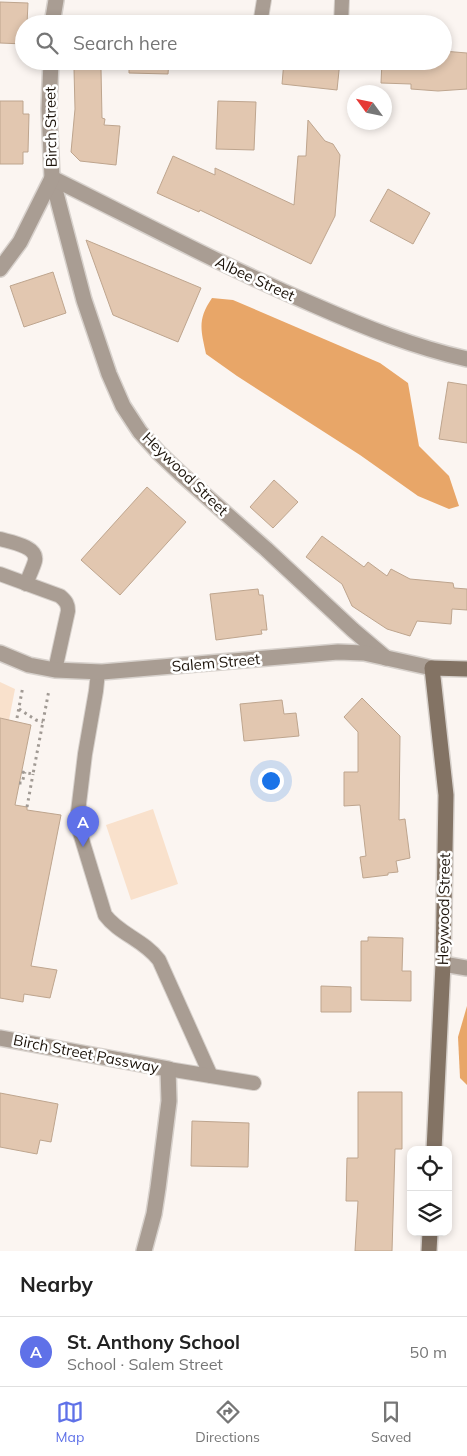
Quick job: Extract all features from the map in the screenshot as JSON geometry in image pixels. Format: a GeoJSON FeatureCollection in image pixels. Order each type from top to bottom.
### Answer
{"type":"FeatureCollection","features":[{"type":"Feature","properties":{"kind":"street"},"geometry":{"type":"LineString","coordinates":[[54,15],[56,0]]}},
{"type":"Feature","properties":{"kind":"street","name":"Birch Street"},"geometry":{"type":"LineString","coordinates":[[0,269],[20,242],[52,178],[49,109],[51,70]]}},
{"type":"Feature","properties":{"kind":"street","name":"Albee Street"},"geometry":{"type":"LineString","coordinates":[[52,178],[256,281],[369,329],[434,352],[467,360]]}},
{"type":"Feature","properties":{"kind":"street","name":"Heywood Street"},"geometry":{"type":"LineString","coordinates":[[52,178],[84,300],[109,374],[123,406],[140,432],[181,474],[386,658]]}},
{"type":"Feature","properties":{"kind":"street","name":"Salem Street"},"geometry":{"type":"LineString","coordinates":[[0,653],[30,664],[55,670],[98,672],[338,652],[364,653],[432,668]]}},
{"type":"Feature","properties":{"kind":"street"},"geometry":{"type":"LineString","coordinates":[[432,668],[467,669]]}},
{"type":"Feature","properties":{"kind":"street","name":"Heywood Street"},"geometry":{"type":"LineString","coordinates":[[432,668],[446,795],[443,964],[434,1146]]}},
{"type":"Feature","properties":{"kind":"street"},"geometry":{"type":"LineString","coordinates":[[443,964],[467,968]]}},
{"type":"Feature","properties":{"kind":"street","name":"Birch Street Passway"},"geometry":{"type":"LineString","coordinates":[[0,1038],[168,1070],[169,1101],[158,1188],[154,1214],[144,1251]]}},
{"type":"Feature","properties":{"kind":"street"},"geometry":{"type":"LineString","coordinates":[[429,1251],[430,1236]]}},
{"type":"Feature","properties":{"kind":"lane"},"geometry":{"type":"LineString","coordinates":[[262,15],[264,0]]}},
{"type":"Feature","properties":{"kind":"lane"},"geometry":{"type":"LineString","coordinates":[[341,15],[342,0]]}},
{"type":"Feature","properties":{"kind":"lane"},"geometry":{"type":"LineString","coordinates":[[0,539],[30,548],[34,553],[36,559],[26,584]]}},
{"type":"Feature","properties":{"kind":"lane"},"geometry":{"type":"LineString","coordinates":[[0,574],[60,596],[65,600],[68,606],[55,670]]}},
{"type":"Feature","properties":{"kind":"lane"},"geometry":{"type":"LineString","coordinates":[[98,672],[84,754],[78,812],[80,833],[105,916],[110,922],[146,946],[159,960],[211,1076]]}},
{"type":"Feature","properties":{"kind":"lane"},"geometry":{"type":"LineString","coordinates":[[168,1070],[254,1083]]}},
{"type":"Feature","properties":{"kind":"path"},"geometry":{"type":"LineString","coordinates":[[17,718],[23,686]]}},
{"type":"Feature","properties":{"kind":"path"},"geometry":{"type":"LineString","coordinates":[[27,807],[49,690]]}},
{"type":"Feature","properties":{"kind":"path"},"geometry":{"type":"LineString","coordinates":[[19,709],[36,720],[43,722]]}},
{"type":"Feature","properties":{"kind":"path"},"geometry":{"type":"LineString","coordinates":[[20,783],[22,783],[23,772],[33,774]]}},
{"type":"Feature","properties":{"kind":"shaded area"},"geometry":{"type":"Polygon","coordinates":[[[212,298],[233,300],[380,363],[408,383],[419,446],[449,476],[459,506],[449,509],[418,496],[360,455],[206,354],[202,319],[212,298]]]}},
{"type":"Feature","properties":{"kind":"shaded area"},"geometry":{"type":"Polygon","coordinates":[[[0,682],[15,689],[9,720],[0,719],[0,682]]]}},
{"type":"Feature","properties":{"kind":"shaded area"},"geometry":{"type":"Polygon","coordinates":[[[153,809],[178,884],[131,900],[106,825],[153,809]]]}},
{"type":"Feature","properties":{"kind":"shaded area"},"geometry":{"type":"Polygon","coordinates":[[[467,1006],[467,1085],[460,1078],[458,1037],[467,1006]]]}},
{"type":"Feature","properties":{"kind":"building"},"geometry":{"type":"Polygon","coordinates":[[[0,2],[28,3],[27,15],[15,15],[15,44],[0,43],[0,2]]]}},
{"type":"Feature","properties":{"kind":"building"},"geometry":{"type":"Polygon","coordinates":[[[452,52],[467,53],[467,89],[438,91],[411,89],[411,84],[381,83],[382,70],[452,70],[452,52]]]}},
{"type":"Feature","properties":{"kind":"building"},"geometry":{"type":"Polygon","coordinates":[[[74,70],[101,70],[102,118],[105,119],[104,125],[120,126],[116,165],[80,161],[71,152],[75,109],[74,70]]]}},
{"type":"Feature","properties":{"kind":"building"},"geometry":{"type":"Polygon","coordinates":[[[129,70],[168,70],[168,74],[129,73],[129,70]]]}},
{"type":"Feature","properties":{"kind":"building"},"geometry":{"type":"Polygon","coordinates":[[[283,70],[339,70],[337,90],[282,84],[283,70]]]}},
{"type":"Feature","properties":{"kind":"building"},"geometry":{"type":"Polygon","coordinates":[[[0,101],[23,101],[23,114],[29,114],[28,152],[23,152],[23,164],[0,164],[0,101]]]}},
{"type":"Feature","properties":{"kind":"building"},"geometry":{"type":"Polygon","coordinates":[[[218,101],[256,102],[254,150],[216,149],[218,101]]]}},
{"type":"Feature","properties":{"kind":"building"},"geometry":{"type":"Polygon","coordinates":[[[308,120],[325,141],[333,144],[340,155],[335,216],[311,264],[200,210],[199,212],[157,193],[173,156],[215,175],[215,168],[294,205],[298,156],[306,156],[308,120]]]}},
{"type":"Feature","properties":{"kind":"building"},"geometry":{"type":"Polygon","coordinates":[[[388,189],[430,213],[413,244],[370,221],[388,189]]]}},
{"type":"Feature","properties":{"kind":"building"},"geometry":{"type":"Polygon","coordinates":[[[86,240],[201,288],[178,342],[113,315],[86,240]]]}},
{"type":"Feature","properties":{"kind":"building"},"geometry":{"type":"Polygon","coordinates":[[[53,272],[66,313],[24,327],[10,286],[53,272]]]}},
{"type":"Feature","properties":{"kind":"building"},"geometry":{"type":"Polygon","coordinates":[[[448,382],[467,385],[467,443],[439,439],[448,382]]]}},
{"type":"Feature","properties":{"kind":"building"},"geometry":{"type":"Polygon","coordinates":[[[274,480],[298,502],[273,528],[250,507],[274,480]]]}},
{"type":"Feature","properties":{"kind":"building"},"geometry":{"type":"Polygon","coordinates":[[[147,487],[186,522],[120,595],[81,560],[147,487]]]}},
{"type":"Feature","properties":{"kind":"building"},"geometry":{"type":"Polygon","coordinates":[[[322,536],[364,567],[368,562],[387,576],[391,569],[410,579],[453,583],[454,588],[467,589],[467,610],[452,609],[451,624],[417,621],[410,636],[387,629],[352,606],[342,584],[306,557],[322,536]]]}},
{"type":"Feature","properties":{"kind":"building"},"geometry":{"type":"Polygon","coordinates":[[[258,589],[259,595],[263,595],[267,630],[261,630],[262,634],[216,640],[210,594],[258,589]]]}},
{"type":"Feature","properties":{"kind":"building"},"geometry":{"type":"Polygon","coordinates":[[[362,698],[400,736],[399,820],[405,819],[410,858],[396,861],[398,872],[363,878],[360,857],[366,856],[360,805],[344,806],[344,772],[358,772],[358,732],[344,717],[362,698]]]}},
{"type":"Feature","properties":{"kind":"building"},"geometry":{"type":"Polygon","coordinates":[[[282,700],[284,714],[296,713],[299,736],[244,741],[240,704],[282,700]]]}},
{"type":"Feature","properties":{"kind":"building"},"geometry":{"type":"Polygon","coordinates":[[[0,718],[31,725],[15,805],[27,807],[27,810],[61,815],[31,966],[57,970],[50,998],[24,994],[23,1002],[0,998],[0,718]]]}},
{"type":"Feature","properties":{"kind":"building"},"geometry":{"type":"Polygon","coordinates":[[[368,937],[403,938],[402,971],[411,971],[411,1001],[361,1000],[361,941],[368,941],[368,937]]]}},
{"type":"Feature","properties":{"kind":"building"},"geometry":{"type":"Polygon","coordinates":[[[321,986],[351,987],[351,1012],[321,1012],[321,986]]]}},
{"type":"Feature","properties":{"kind":"building"},"geometry":{"type":"Polygon","coordinates":[[[358,1092],[402,1092],[402,1149],[395,1149],[392,1251],[355,1251],[358,1201],[346,1201],[347,1158],[358,1158],[358,1092]]]}},
{"type":"Feature","properties":{"kind":"building"},"geometry":{"type":"Polygon","coordinates":[[[0,1093],[58,1104],[51,1142],[40,1140],[37,1154],[0,1147],[0,1093]]]}},
{"type":"Feature","properties":{"kind":"building"},"geometry":{"type":"Polygon","coordinates":[[[192,1121],[249,1123],[248,1167],[191,1166],[192,1121]]]}},
{"type":"Feature","properties":{"kind":"place","name":"St. Anthony School"},"geometry":{"type":"Point","coordinates":[83,847]}}]}
